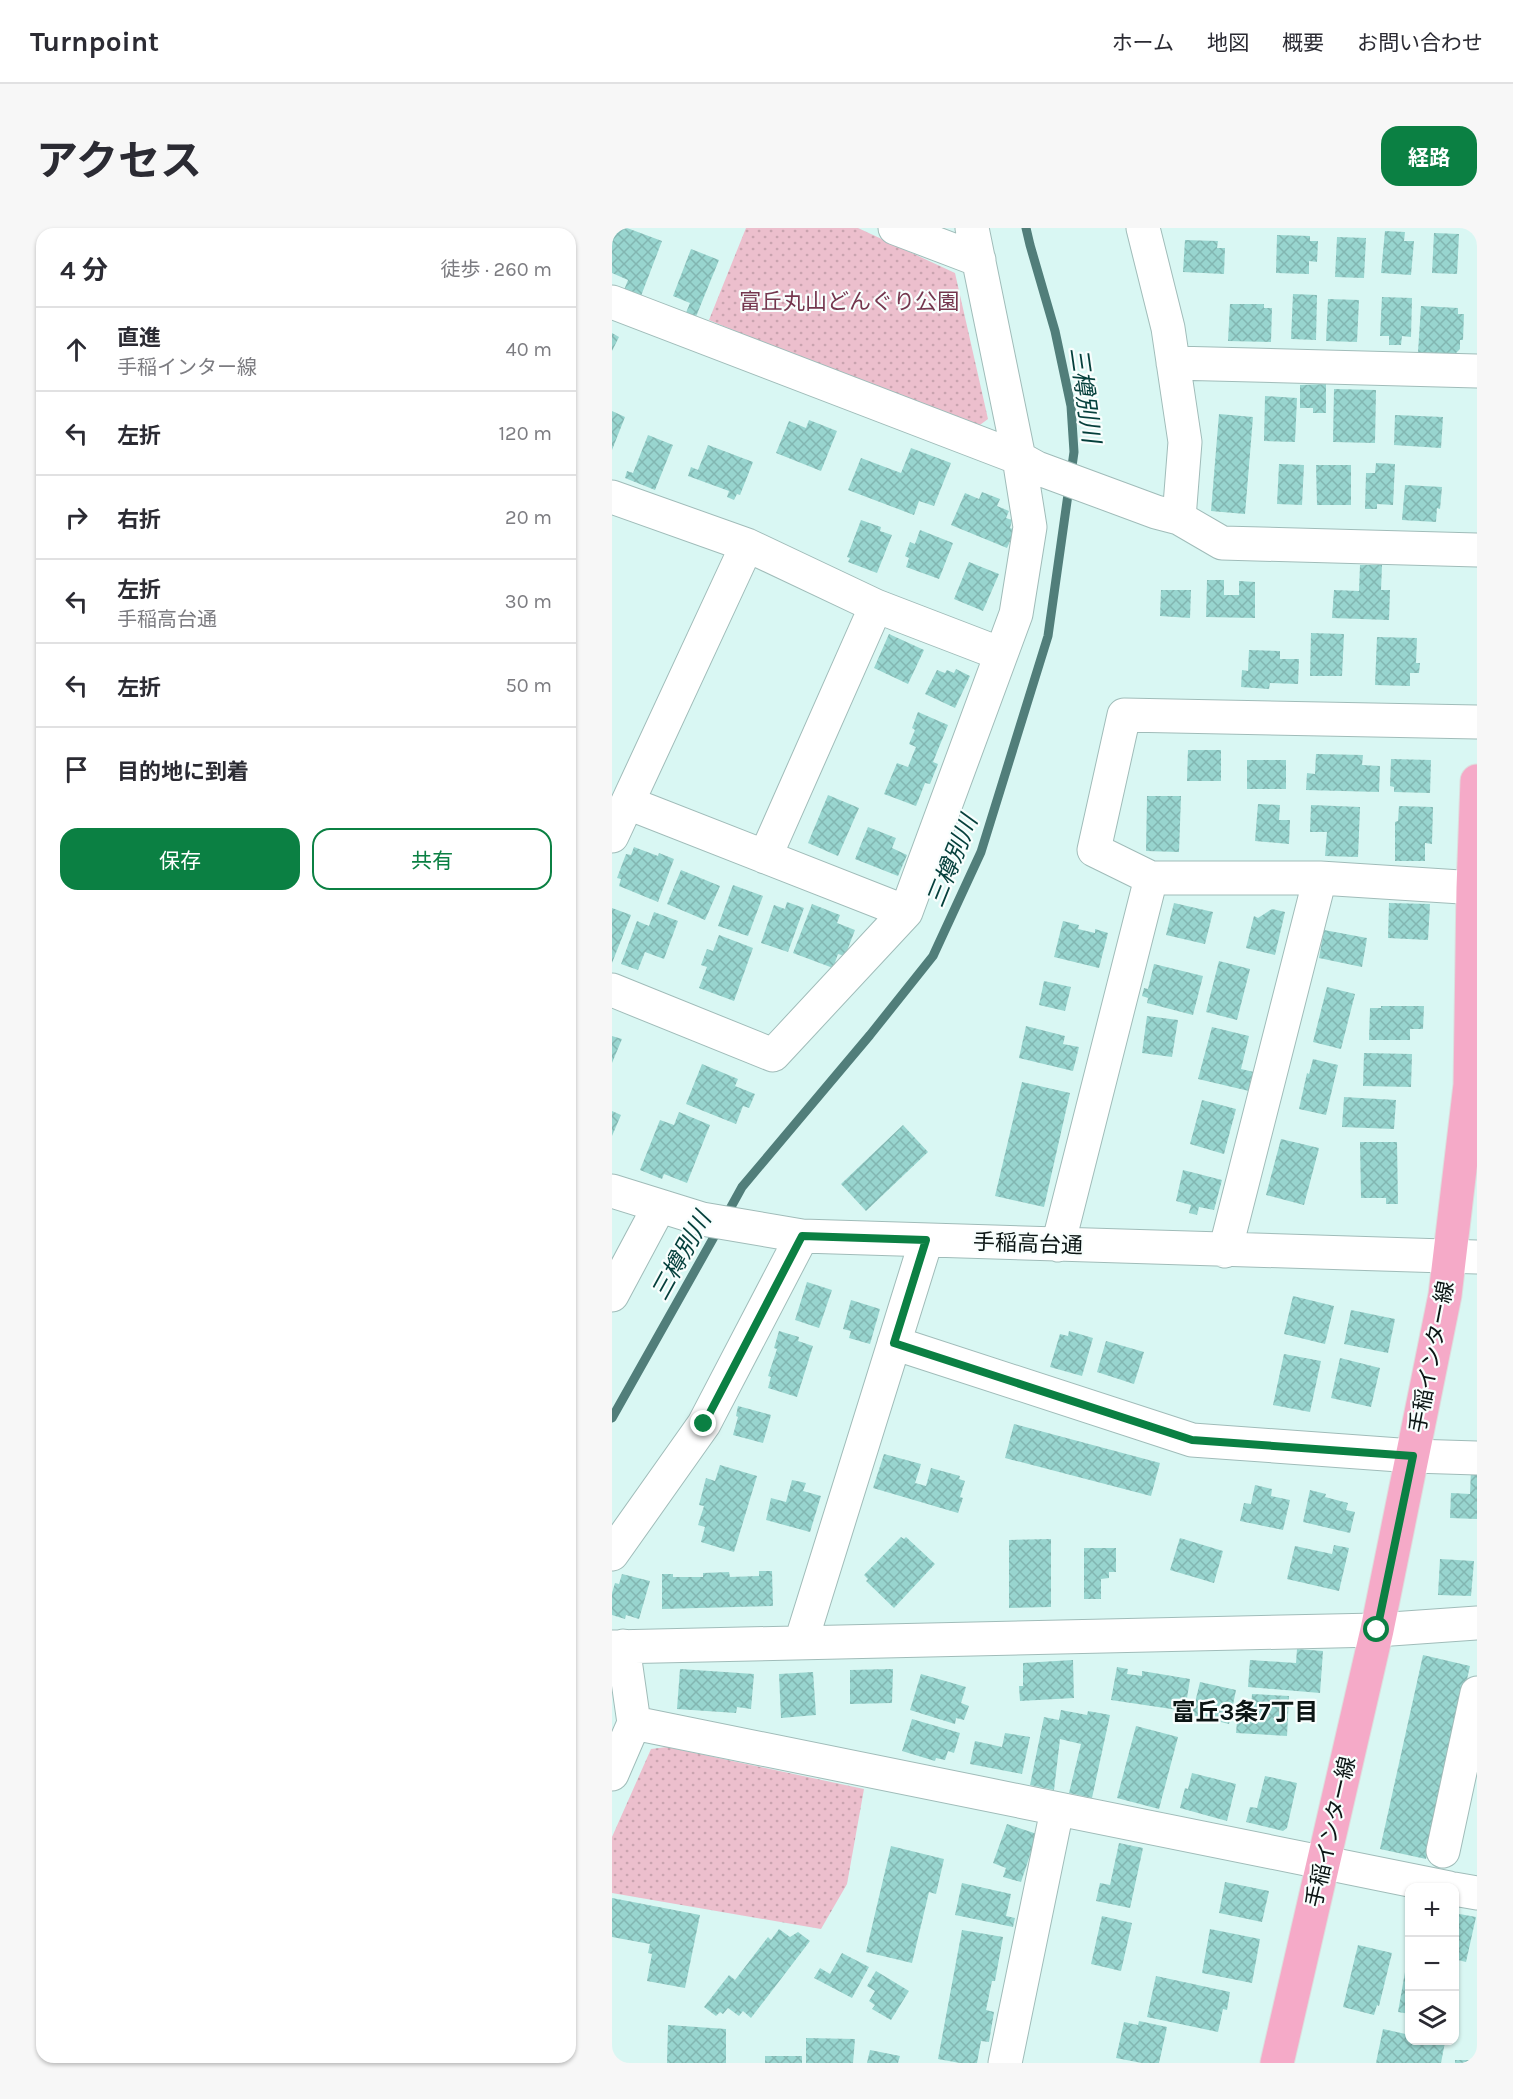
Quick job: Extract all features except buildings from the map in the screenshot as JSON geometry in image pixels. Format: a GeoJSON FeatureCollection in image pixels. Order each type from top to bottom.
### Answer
{"type":"FeatureCollection","features":[{"type":"Feature","properties":{"kind":"main road","name":"手稲インター線"},"geometry":{"type":"LineString","coordinates":[[1277,2063],[1377,1630],[1445,1296],[1464,1258],[1477,781]]}},
{"type":"Feature","properties":{"kind":"street"},"geometry":{"type":"LineString","coordinates":[[895,228],[978,260]]}},
{"type":"Feature","properties":{"kind":"street"},"geometry":{"type":"LineString","coordinates":[[612,990],[773,1055],[906,912],[1016,614],[1030,527],[1028,463],[972,228]]}},
{"type":"Feature","properties":{"kind":"street"},"geometry":{"type":"LineString","coordinates":[[1143,228],[1168,328],[1185,442],[1168,515]]}},
{"type":"Feature","properties":{"kind":"street"},"geometry":{"type":"LineString","coordinates":[[612,302],[1168,515],[1222,543],[1477,550]]}},
{"type":"Feature","properties":{"kind":"street"},"geometry":{"type":"LineString","coordinates":[[1173,363],[1477,371]]}},
{"type":"Feature","properties":{"kind":"street"},"geometry":{"type":"LineString","coordinates":[[612,497],[747,545],[876,606],[1001,654]]}},
{"type":"Feature","properties":{"kind":"street"},"geometry":{"type":"LineString","coordinates":[[612,836],[747,545]]}},
{"type":"Feature","properties":{"kind":"street"},"geometry":{"type":"LineString","coordinates":[[765,857],[876,606]]}},
{"type":"Feature","properties":{"kind":"street"},"geometry":{"type":"LineString","coordinates":[[1475,888],[1320,878],[1151,878],[1094,850],[1124,715],[1477,722]]}},
{"type":"Feature","properties":{"kind":"street"},"geometry":{"type":"LineString","coordinates":[[628,803],[906,912]]}},
{"type":"Feature","properties":{"kind":"street"},"geometry":{"type":"LineString","coordinates":[[1058,1245],[1151,878]]}},
{"type":"Feature","properties":{"kind":"street"},"geometry":{"type":"LineString","coordinates":[[1225,1251],[1320,878]]}},
{"type":"Feature","properties":{"kind":"street","name":"手稲高台通"},"geometry":{"type":"LineString","coordinates":[[612,1191],[702,1219],[802,1236],[1464,1258]]}},
{"type":"Feature","properties":{"kind":"street"},"geometry":{"type":"LineString","coordinates":[[612,1295],[659,1207]]}},
{"type":"Feature","properties":{"kind":"street"},"geometry":{"type":"LineString","coordinates":[[612,1554],[704,1424],[802,1236]]}},
{"type":"Feature","properties":{"kind":"street"},"geometry":{"type":"LineString","coordinates":[[801,1642],[926,1240]]}},
{"type":"Feature","properties":{"kind":"street"},"geometry":{"type":"LineString","coordinates":[[894,1343],[1192,1440],[1413,1456],[1477,1458]]}},
{"type":"Feature","properties":{"kind":"street"},"geometry":{"type":"LineString","coordinates":[[612,1774],[634,1723],[618,1647],[1377,1630],[1477,1623]]}},
{"type":"Feature","properties":{"kind":"street"},"geometry":{"type":"LineString","coordinates":[[1443,1851],[1477,1693]]}},
{"type":"Feature","properties":{"kind":"street"},"geometry":{"type":"LineString","coordinates":[[634,1723],[1057,1810],[1430,1883]]}},
{"type":"Feature","properties":{"kind":"street"},"geometry":{"type":"LineString","coordinates":[[1005,2063],[1057,1810]]}},
{"type":"Feature","properties":{"kind":"street"},"geometry":{"type":"LineString","coordinates":[[1459,1890],[1477,1893]]}},
{"type":"Feature","properties":{"kind":"green space","name":"富丘丸山どんぐり公園"},"geometry":{"type":"Polygon","coordinates":[[[746,228],[858,228],[955,273],[988,419],[973,430],[709,320],[746,228]]]}},
{"type":"Feature","properties":{"kind":"green space"},"geometry":{"type":"Polygon","coordinates":[[[667,1747],[864,1789],[847,1884],[821,1929],[612,1893],[612,1837],[651,1749],[667,1747]]]}},
{"type":"Feature","properties":{"kind":"waterway","name":"三樽別川"},"geometry":{"type":"LineString","coordinates":[[726,1216],[742,1187],[933,956],[981,852],[1048,636],[1074,452],[1071,406],[1055,331],[1026,228]]}},
{"type":"Feature","properties":{"kind":"waterway","name":"三樽別川"},"geometry":{"type":"LineString","coordinates":[[612,1418],[719,1228]]}},
{"type":"Feature","properties":{"kind":"district","name":"富丘3条7丁目"},"geometry":{"type":"Point","coordinates":[1245,1712]}},
{"type":"Feature","properties":{"kind":"route"},"geometry":{"type":"LineString","coordinates":[[704,1424],[802,1236],[926,1240],[894,1343],[1192,1440],[1413,1456],[1377,1630]]}}]}
